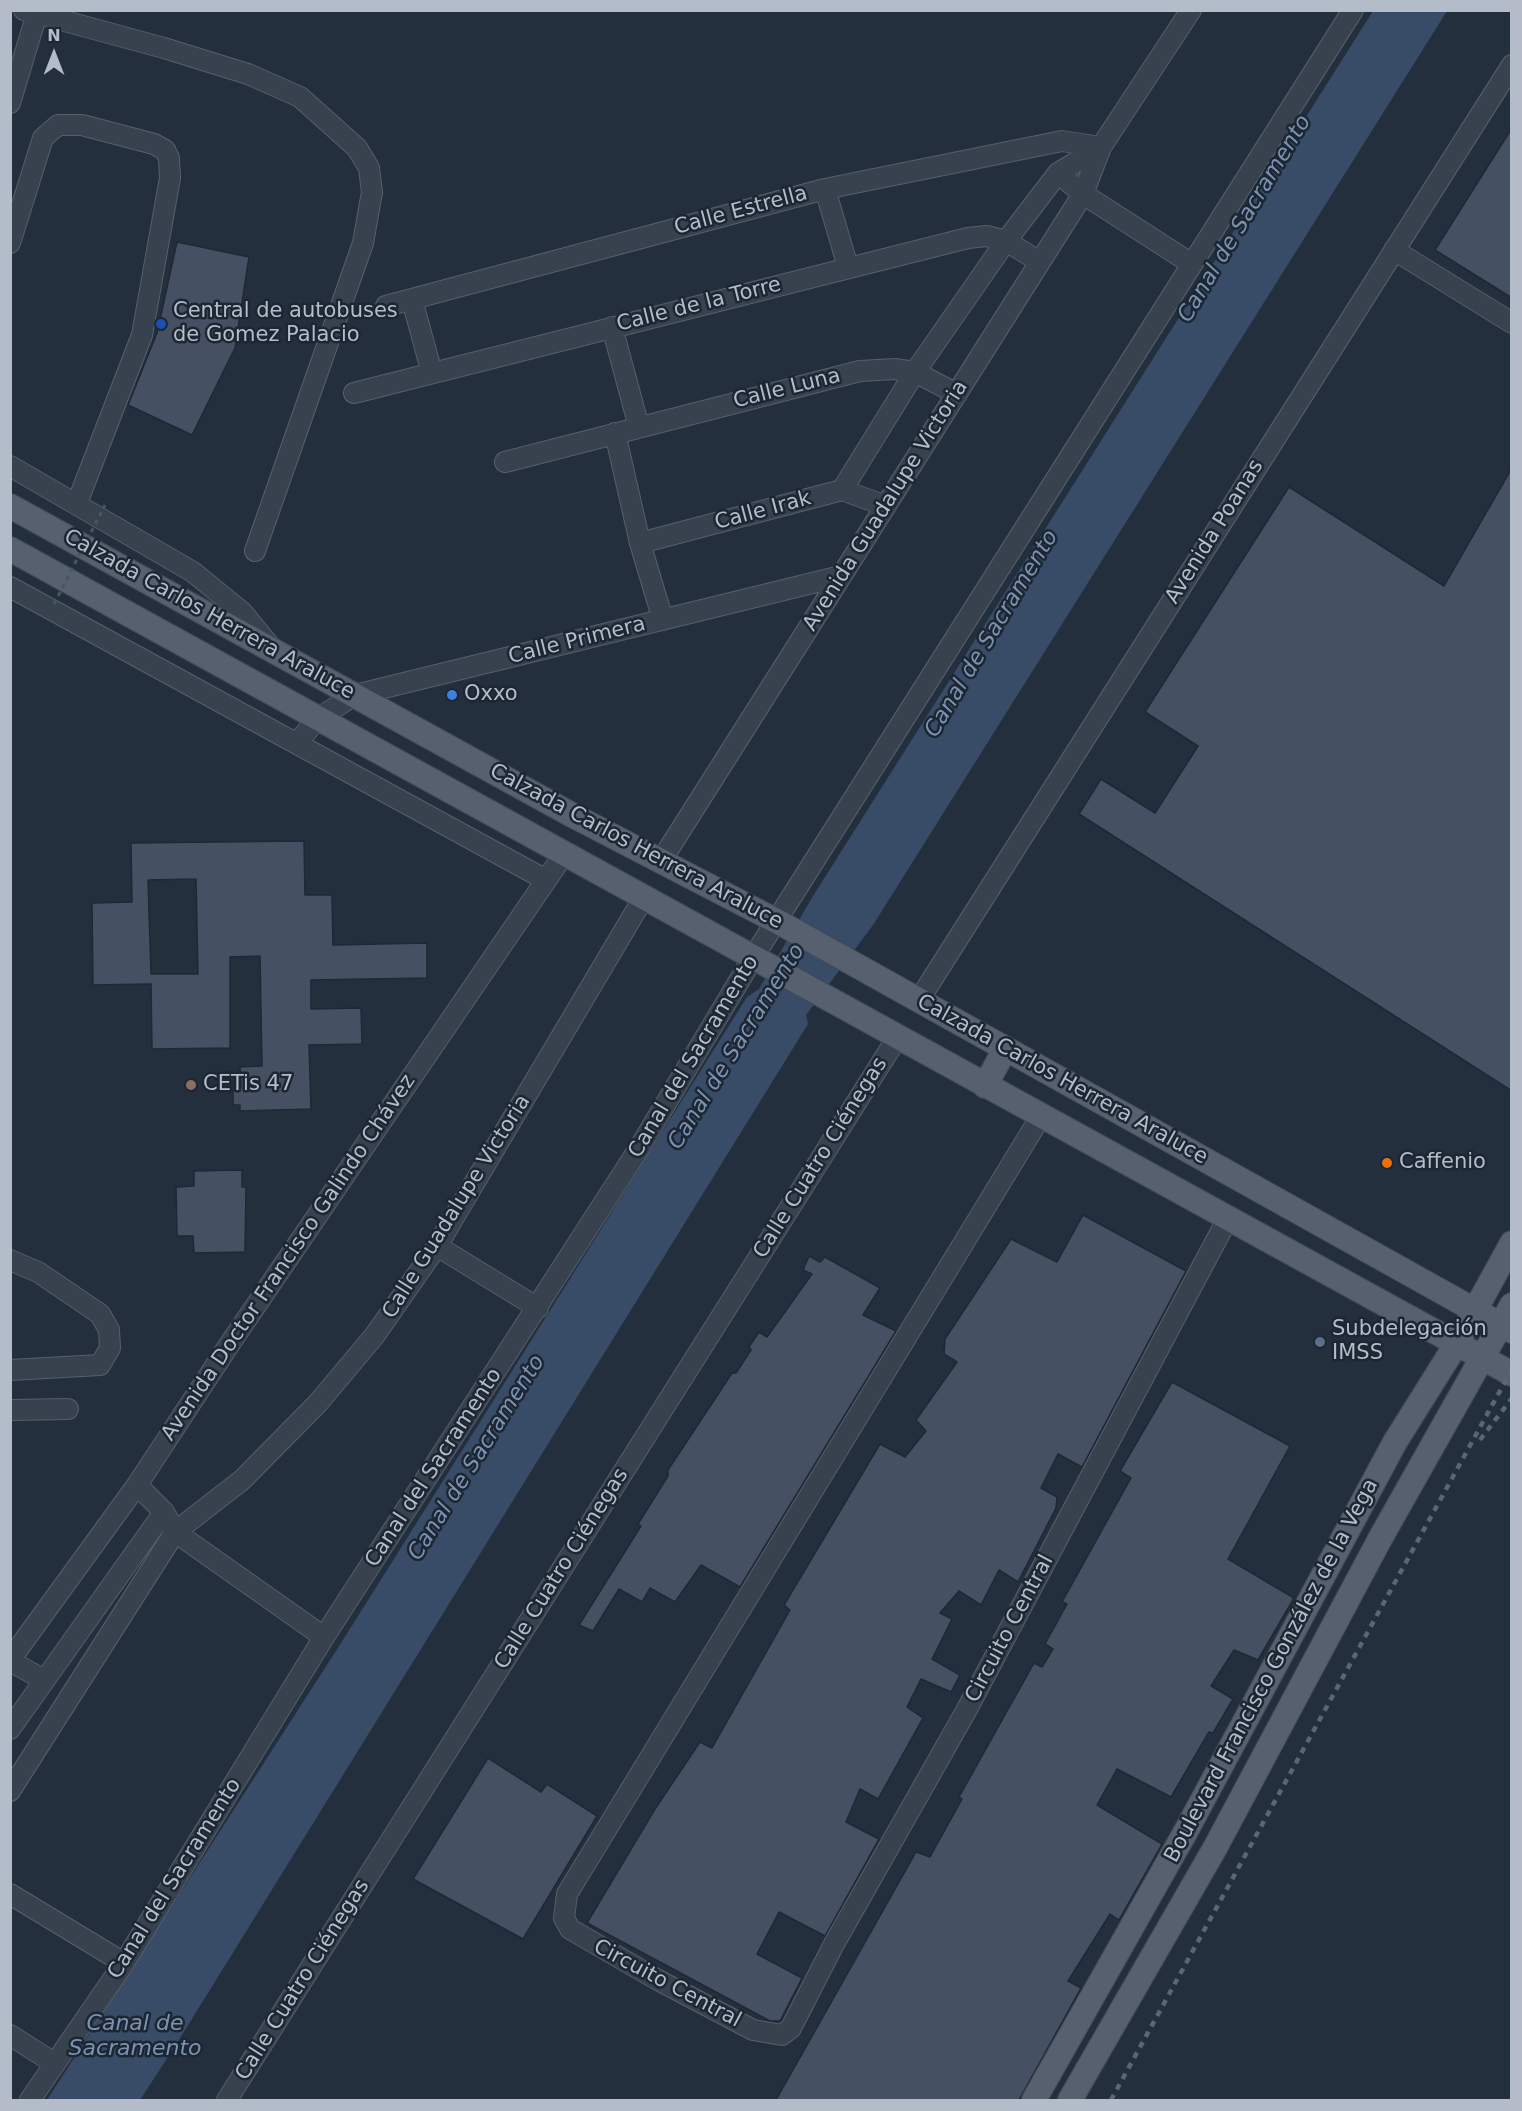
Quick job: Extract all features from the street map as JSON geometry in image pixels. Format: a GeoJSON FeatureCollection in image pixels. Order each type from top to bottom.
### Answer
{"type":"FeatureCollection","features":[{"type":"Feature","properties":{"kind":"main road","name":"Calzada Carlos Herrera Araluce"},"geometry":{"type":"LineString","coordinates":[[10,506],[919,1000],[1475,1311],[1508,1321]]}},
{"type":"Feature","properties":{"kind":"main road","name":"Calzada Carlos Herrera Araluce"},"geometry":{"type":"LineString","coordinates":[[10,549],[1512,1374]]}},
{"type":"Feature","properties":{"kind":"main road"},"geometry":{"type":"LineString","coordinates":[[985,1086],[1005,1049]]}},
{"type":"Feature","properties":{"kind":"main road","name":"Boulevard Francisco González de la Vega"},"geometry":{"type":"LineString","coordinates":[[1034,2100],[1186,1831],[1395,1442],[1457,1343],[1512,1243]]}},
{"type":"Feature","properties":{"kind":"main road","name":"Boulevard Francisco González de la Vega"},"geometry":{"type":"LineString","coordinates":[[1070,2100],[1215,1848],[1321,1649],[1483,1358],[1508,1321]]}},
{"type":"Feature","properties":{"kind":"main road"},"geometry":{"type":"LineString","coordinates":[[1293,1633],[1321,1649]]}},
{"type":"Feature","properties":{"kind":"main road"},"geometry":{"type":"LineString","coordinates":[[1186,1831],[1215,1848]]}},
{"type":"Feature","properties":{"kind":"street","name":"Avenida Guadalupe Victoria"},"geometry":{"type":"LineString","coordinates":[[661,861],[1083,195],[1101,147],[1191,10]]}},
{"type":"Feature","properties":{"kind":"street","name":"Canal del Sacramento"},"geometry":{"type":"LineString","coordinates":[[30,2100],[124,1963],[324,1636],[638,1150],[1353,10]]}},
{"type":"Feature","properties":{"kind":"street"},"geometry":{"type":"LineString","coordinates":[[10,103],[33,12],[164,48],[248,75],[300,97],[357,148],[369,168],[372,192],[363,243],[255,551]]}},
{"type":"Feature","properties":{"kind":"street","name":"Avenida Poanas"},"geometry":{"type":"LineString","coordinates":[[919,1000],[1512,65]]}},
{"type":"Feature","properties":{"kind":"street"},"geometry":{"type":"LineString","coordinates":[[10,243],[44,138],[58,125],[82,125],[154,144],[165,150],[170,158],[170,178],[142,335],[77,503]]}},
{"type":"Feature","properties":{"kind":"street","name":"Calle Estrella"},"geometry":{"type":"LineString","coordinates":[[386,306],[825,189],[1062,141],[1101,147]]}},
{"type":"Feature","properties":{"kind":"street","name":"Avenida Guadalupe Victoria"},"geometry":{"type":"LineString","coordinates":[[842,490],[915,372],[1006,241],[1058,173],[1101,147]]}},
{"type":"Feature","properties":{"kind":"street"},"geometry":{"type":"LineString","coordinates":[[1058,173],[1083,195],[1192,264]]}},
{"type":"Feature","properties":{"kind":"street"},"geometry":{"type":"LineString","coordinates":[[825,189],[848,267]]}},
{"type":"Feature","properties":{"kind":"street","name":"Calle de la Torre"},"geometry":{"type":"LineString","coordinates":[[354,393],[968,238],[987,236],[1006,241],[1040,262]]}},
{"type":"Feature","properties":{"kind":"street"},"geometry":{"type":"LineString","coordinates":[[1394,250],[1512,323]]}},
{"type":"Feature","properties":{"kind":"street"},"geometry":{"type":"LineString","coordinates":[[412,300],[432,373]]}},
{"type":"Feature","properties":{"kind":"street"},"geometry":{"type":"LineString","coordinates":[[612,327],[639,427]]}},
{"type":"Feature","properties":{"kind":"street","name":"Calle Luna"},"geometry":{"type":"LineString","coordinates":[[505,462],[860,371],[895,369],[915,372],[957,394]]}},
{"type":"Feature","properties":{"kind":"street"},"geometry":{"type":"LineString","coordinates":[[615,433],[640,543],[663,620]]}},
{"type":"Feature","properties":{"kind":"street"},"geometry":{"type":"LineString","coordinates":[[10,466],[170,557],[219,591],[242,612],[275,652]]}},
{"type":"Feature","properties":{"kind":"street"},"geometry":{"type":"LineString","coordinates":[[842,490],[886,506]]}},
{"type":"Feature","properties":{"kind":"street","name":"Calle Irak"},"geometry":{"type":"LineString","coordinates":[[640,543],[842,490]]}},
{"type":"Feature","properties":{"kind":"street","name":"Calle Primera"},"geometry":{"type":"LineString","coordinates":[[317,718],[355,695],[841,576]]}},
{"type":"Feature","properties":{"kind":"street"},"geometry":{"type":"LineString","coordinates":[[10,587],[546,880]]}},
{"type":"Feature","properties":{"kind":"street"},"geometry":{"type":"LineString","coordinates":[[297,743],[317,718]]}},
{"type":"Feature","properties":{"kind":"street","name":"Avenida Doctor Francisco Galindo Chávez"},"geometry":{"type":"LineString","coordinates":[[10,1660],[137,1485],[231,1342],[564,854]]}},
{"type":"Feature","properties":{"kind":"street","name":"Calle Guadalupe Victoria"},"geometry":{"type":"LineString","coordinates":[[175,1533],[242,1480],[318,1403],[375,1335],[437,1246],[644,897]]}},
{"type":"Feature","properties":{"kind":"street","name":"Calle Cuatro Ciénegas"},"geometry":{"type":"LineString","coordinates":[[227,2100],[897,1038]]}},
{"type":"Feature","properties":{"kind":"street","name":"Circuito Central"},"geometry":{"type":"LineString","coordinates":[[1041,1116],[567,1894],[564,1918],[570,1929],[658,1980],[753,2030],[782,2035],[791,2028],[834,1944],[966,1711],[1228,1218]]}},
{"type":"Feature","properties":{"kind":"street"},"geometry":{"type":"LineString","coordinates":[[437,1246],[538,1308]]}},
{"type":"Feature","properties":{"kind":"street"},"geometry":{"type":"LineString","coordinates":[[10,1260],[46,1277],[100,1314],[110,1330],[110,1348],[100,1365],[10,1370]]}},
{"type":"Feature","properties":{"kind":"street"},"geometry":{"type":"LineString","coordinates":[[10,1410],[68,1409]]}},
{"type":"Feature","properties":{"kind":"street"},"geometry":{"type":"LineString","coordinates":[[137,1485],[164,1512],[175,1533],[324,1636]]}},
{"type":"Feature","properties":{"kind":"street"},"geometry":{"type":"LineString","coordinates":[[10,1729],[164,1512]]}},
{"type":"Feature","properties":{"kind":"street"},"geometry":{"type":"LineString","coordinates":[[10,1791],[175,1533]]}},
{"type":"Feature","properties":{"kind":"street"},"geometry":{"type":"LineString","coordinates":[[10,1660],[44,1680]]}},
{"type":"Feature","properties":{"kind":"street"},"geometry":{"type":"LineString","coordinates":[[10,1894],[124,1963]]}},
{"type":"Feature","properties":{"kind":"street"},"geometry":{"type":"LineString","coordinates":[[10,2035],[54,2063]]}},
{"type":"Feature","properties":{"kind":"path"},"geometry":{"type":"LineString","coordinates":[[54,604],[105,505]]}},
{"type":"Feature","properties":{"kind":"water","name":"Canal de Sacramento"},"geometry":{"type":"Polygon","coordinates":[[[1373,11],[1447,11],[873,925],[806,1015],[808,1024],[177,2043],[140,2100],[47,2100],[343,1640],[747,997],[759,989],[813,896],[1373,11]]]}},
{"type":"Feature","properties":{"kind":"building"},"geometry":{"type":"Polygon","coordinates":[[[1512,128],[1512,298],[1435,250],[1512,128]]]}},
{"type":"Feature","properties":{"kind":"building"},"geometry":{"type":"Polygon","coordinates":[[[177,242],[249,257],[235,348],[192,435],[128,405],[157,333],[177,242]]]}},
{"type":"Feature","properties":{"kind":"building"},"geometry":{"type":"Polygon","coordinates":[[[1512,468],[1512,1091],[1079,814],[1101,779],[1155,813],[1198,746],[1145,712],[1289,487],[1444,586],[1512,468]]]}},
{"type":"Feature","properties":{"kind":"building"},"geometry":{"type":"Polygon","coordinates":[[[304,841],[305,895],[332,895],[333,945],[427,943],[427,978],[311,980],[311,1009],[361,1008],[362,1044],[309,1045],[311,1109],[240,1111],[240,1105],[233,1105],[233,1087],[241,1087],[240,1067],[262,1066],[260,956],[230,957],[230,1048],[152,1049],[151,984],[93,985],[92,903],[132,902],[131,843],[304,841]],[[196,879],[148,880],[151,974],[198,974],[196,879]]]}},
{"type":"Feature","properties":{"kind":"building"},"geometry":{"type":"Polygon","coordinates":[[[242,1170],[242,1187],[246,1187],[245,1252],[194,1253],[193,1236],[177,1236],[176,1187],[194,1186],[194,1171],[242,1170]]]}},
{"type":"Feature","properties":{"kind":"building"},"geometry":{"type":"Polygon","coordinates":[[[1083,1215],[1186,1271],[1082,1467],[1058,1454],[1041,1488],[1057,1497],[1056,1508],[1018,1582],[999,1570],[981,1605],[959,1591],[940,1613],[952,1619],[932,1659],[960,1675],[951,1692],[921,1679],[907,1707],[923,1718],[878,1799],[860,1789],[846,1822],[879,1839],[825,1936],[779,1912],[757,1954],[802,1978],[780,2021],[770,2021],[587,1923],[655,1809],[700,1742],[712,1748],[790,1610],[784,1605],[880,1444],[905,1457],[926,1431],[916,1420],[957,1362],[944,1354],[945,1339],[1011,1239],[1057,1262],[1083,1215]]]}},
{"type":"Feature","properties":{"kind":"building"},"geometry":{"type":"Polygon","coordinates":[[[809,1256],[820,1262],[825,1257],[880,1288],[863,1315],[896,1331],[740,1587],[701,1565],[675,1602],[650,1588],[642,1602],[619,1589],[593,1631],[579,1625],[641,1526],[638,1524],[668,1476],[668,1470],[732,1373],[736,1373],[751,1350],[749,1347],[759,1332],[767,1337],[812,1274],[803,1270],[809,1256]]]}},
{"type":"Feature","properties":{"kind":"building"},"geometry":{"type":"Polygon","coordinates":[[[1172,1382],[1290,1446],[1228,1559],[1294,1598],[1258,1660],[1234,1650],[1211,1686],[1233,1699],[1213,1733],[1209,1732],[1171,1797],[1117,1769],[1097,1805],[1162,1844],[1119,1920],[1110,1914],[1068,1981],[1081,1988],[1019,2100],[776,2100],[916,1852],[930,1857],[962,1799],[959,1797],[1034,1663],[1042,1667],[1053,1649],[1045,1644],[1067,1604],[1062,1602],[1131,1478],[1120,1471],[1172,1382]]]}},
{"type":"Feature","properties":{"kind":"building"},"geometry":{"type":"Polygon","coordinates":[[[488,1758],[541,1792],[547,1784],[597,1816],[523,1939],[413,1879],[488,1758]]]}},
{"type":"Feature","properties":{"kind":"railway"},"geometry":{"type":"LineString","coordinates":[[1111,2100],[1512,1369]]}},
{"type":"Feature","properties":{"kind":"railway"},"geometry":{"type":"LineString","coordinates":[[1480,1440],[1512,1398]]}},
{"type":"Feature","properties":{"kind":"place","name":"Central de autobuses de Gomez Palacio"},"geometry":{"type":"Point","coordinates":[161,324]}},
{"type":"Feature","properties":{"kind":"place","name":"Oxxo"},"geometry":{"type":"Point","coordinates":[452,695]}},
{"type":"Feature","properties":{"kind":"place","name":"CETis 47"},"geometry":{"type":"Point","coordinates":[191,1085]}},
{"type":"Feature","properties":{"kind":"place","name":"Caffenio"},"geometry":{"type":"Point","coordinates":[1387,1163]}},
{"type":"Feature","properties":{"kind":"place","name":"Subdelegación IMSS"},"geometry":{"type":"Point","coordinates":[1320,1342]}}]}
